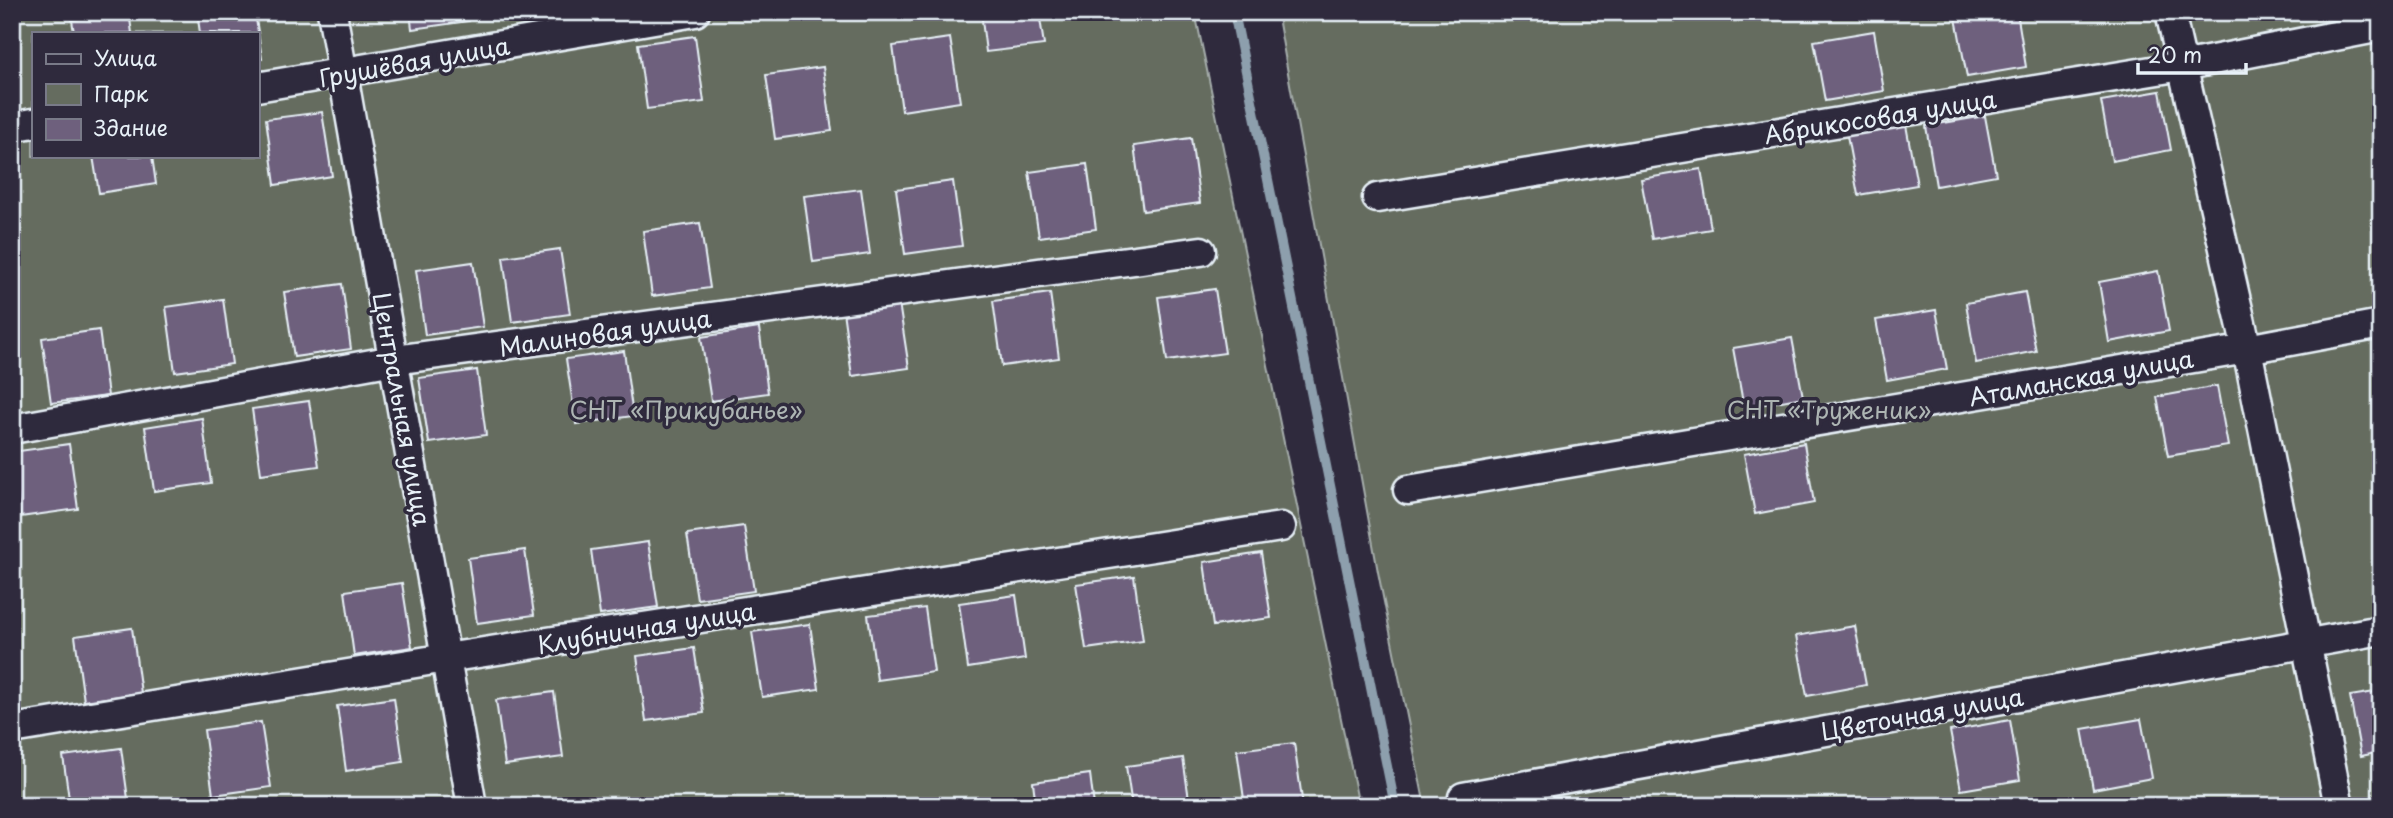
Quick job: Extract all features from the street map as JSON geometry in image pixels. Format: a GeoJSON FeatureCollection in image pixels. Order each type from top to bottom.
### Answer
{"type":"FeatureCollection","features":[{"type":"Feature","properties":{"kind":"street","name":"Центральная улица"},"geometry":{"type":"LineString","coordinates":[[332,12],[472,806]]}},
{"type":"Feature","properties":{"kind":"street","name":"Грушёвая улица"},"geometry":{"type":"LineString","coordinates":[[259,87],[695,12]]}},
{"type":"Feature","properties":{"kind":"street"},"geometry":{"type":"LineString","coordinates":[[2170,12],[2247,349],[2339,806]]}},
{"type":"Feature","properties":{"kind":"street","name":"Абрикосовая улица"},"geometry":{"type":"LineString","coordinates":[[1377,198],[2182,66],[2381,27]]}},
{"type":"Feature","properties":{"kind":"street"},"geometry":{"type":"LineString","coordinates":[[12,127],[32,123]]}},
{"type":"Feature","properties":{"kind":"street","name":"Малиновая улица"},"geometry":{"type":"LineString","coordinates":[[12,429],[394,360],[1201,251]]}},
{"type":"Feature","properties":{"kind":"street","name":"Атаманская улица"},"geometry":{"type":"LineString","coordinates":[[1408,490],[2247,349],[2381,324]]}},
{"type":"Feature","properties":{"kind":"street","name":"Клубничная улица"},"geometry":{"type":"LineString","coordinates":[[12,729],[1281,527]]}},
{"type":"Feature","properties":{"kind":"street","name":"Цветочная улица"},"geometry":{"type":"LineString","coordinates":[[1463,797],[2381,630]]}},
{"type":"Feature","properties":{"kind":"green space","name":"СНТ «Прикубанье»"},"geometry":{"type":"Polygon","coordinates":[[[12,12],[1195,12],[1359,806],[12,806],[12,12]]]}},
{"type":"Feature","properties":{"kind":"green space","name":"СНТ «Труженик»"},"geometry":{"type":"Polygon","coordinates":[[[1277,12],[2381,12],[2381,806],[1425,806],[1378,572],[1277,12]]]}},
{"type":"Feature","properties":{"kind":"building"},"geometry":{"type":"Polygon","coordinates":[[[129,12],[132,32],[74,32],[72,20],[129,12]]]}},
{"type":"Feature","properties":{"kind":"building"},"geometry":{"type":"Polygon","coordinates":[[[197,12],[255,12],[258,32],[200,32],[197,12]]]}},
{"type":"Feature","properties":{"kind":"building"},"geometry":{"type":"Polygon","coordinates":[[[410,12],[468,12],[469,21],[412,29],[410,12]]]}},
{"type":"Feature","properties":{"kind":"building"},"geometry":{"type":"Polygon","coordinates":[[[981,12],[1039,12],[1044,45],[986,52],[981,12]]]}},
{"type":"Feature","properties":{"kind":"building"},"geometry":{"type":"Polygon","coordinates":[[[1986,12],[2017,12],[2026,67],[1967,77],[1956,18],[1986,12]]]}},
{"type":"Feature","properties":{"kind":"building"},"geometry":{"type":"Polygon","coordinates":[[[2254,12],[2307,12],[2256,21],[2254,12]]]}},
{"type":"Feature","properties":{"kind":"building"},"geometry":{"type":"Polygon","coordinates":[[[1874,31],[1884,91],[1825,101],[1814,41],[1874,31]]]}},
{"type":"Feature","properties":{"kind":"building"},"geometry":{"type":"Polygon","coordinates":[[[695,36],[704,102],[647,109],[638,44],[695,36]]]}},
{"type":"Feature","properties":{"kind":"building"},"geometry":{"type":"Polygon","coordinates":[[[950,38],[960,102],[902,111],[893,46],[950,38]]]}},
{"type":"Feature","properties":{"kind":"building"},"geometry":{"type":"Polygon","coordinates":[[[823,67],[832,131],[775,139],[766,75],[823,67]]]}},
{"type":"Feature","properties":{"kind":"building"},"geometry":{"type":"Polygon","coordinates":[[[2160,91],[2171,150],[2112,161],[2101,101],[2160,91]]]}},
{"type":"Feature","properties":{"kind":"building"},"geometry":{"type":"Polygon","coordinates":[[[322,112],[332,176],[275,185],[266,119],[322,112]]]}},
{"type":"Feature","properties":{"kind":"building"},"geometry":{"type":"Polygon","coordinates":[[[1985,116],[1996,175],[1936,186],[1926,126],[1985,116]]]}},
{"type":"Feature","properties":{"kind":"building"},"geometry":{"type":"Polygon","coordinates":[[[1906,125],[1917,185],[1858,195],[1847,136],[1906,125]]]}},
{"type":"Feature","properties":{"kind":"building"},"geometry":{"type":"Polygon","coordinates":[[[1191,138],[1200,203],[1143,211],[1134,146],[1191,138]]]}},
{"type":"Feature","properties":{"kind":"building"},"geometry":{"type":"Polygon","coordinates":[[[93,158],[152,158],[156,184],[99,193],[93,158]]]}},
{"type":"Feature","properties":{"kind":"building"},"geometry":{"type":"Polygon","coordinates":[[[1087,164],[1096,229],[1039,237],[1029,172],[1087,164]]]}},
{"type":"Feature","properties":{"kind":"building"},"geometry":{"type":"Polygon","coordinates":[[[1701,169],[1711,229],[1652,239],[1641,179],[1701,169]]]}},
{"type":"Feature","properties":{"kind":"building"},"geometry":{"type":"Polygon","coordinates":[[[953,181],[962,246],[905,254],[896,189],[953,181]]]}},
{"type":"Feature","properties":{"kind":"building"},"geometry":{"type":"Polygon","coordinates":[[[861,189],[870,254],[813,262],[804,196],[861,189]]]}},
{"type":"Feature","properties":{"kind":"building"},"geometry":{"type":"Polygon","coordinates":[[[700,223],[710,288],[652,296],[643,231],[700,223]]]}},
{"type":"Feature","properties":{"kind":"building"},"geometry":{"type":"Polygon","coordinates":[[[560,249],[570,314],[512,322],[503,257],[560,249]]]}},
{"type":"Feature","properties":{"kind":"building"},"geometry":{"type":"Polygon","coordinates":[[[473,262],[483,327],[425,335],[416,270],[473,262]]]}},
{"type":"Feature","properties":{"kind":"building"},"geometry":{"type":"Polygon","coordinates":[[[2158,271],[2169,331],[2109,342],[2099,282],[2158,271]]]}},
{"type":"Feature","properties":{"kind":"building"},"geometry":{"type":"Polygon","coordinates":[[[342,284],[351,349],[294,357],[284,292],[342,284]]]}},
{"type":"Feature","properties":{"kind":"building"},"geometry":{"type":"Polygon","coordinates":[[[1215,289],[1225,353],[1167,361],[1158,297],[1215,289]]]}},
{"type":"Feature","properties":{"kind":"building"},"geometry":{"type":"Polygon","coordinates":[[[2025,292],[2036,351],[1976,363],[1966,303],[2025,292]]]}},
{"type":"Feature","properties":{"kind":"building"},"geometry":{"type":"Polygon","coordinates":[[[1050,293],[1059,358],[1002,366],[993,301],[1050,293]]]}},
{"type":"Feature","properties":{"kind":"building"},"geometry":{"type":"Polygon","coordinates":[[[223,299],[232,364],[175,372],[166,307],[223,299]]]}},
{"type":"Feature","properties":{"kind":"building"},"geometry":{"type":"Polygon","coordinates":[[[899,303],[909,368],[852,376],[843,311],[899,303]]]}},
{"type":"Feature","properties":{"kind":"building"},"geometry":{"type":"Polygon","coordinates":[[[1936,310],[1947,369],[1887,380],[1876,320],[1936,310]]]}},
{"type":"Feature","properties":{"kind":"building"},"geometry":{"type":"Polygon","coordinates":[[[759,328],[768,393],[711,401],[701,337],[759,328]]]}},
{"type":"Feature","properties":{"kind":"building"},"geometry":{"type":"Polygon","coordinates":[[[99,330],[108,396],[51,403],[42,338],[99,330]]]}},
{"type":"Feature","properties":{"kind":"building"},"geometry":{"type":"Polygon","coordinates":[[[1792,338],[1803,397],[1744,408],[1733,348],[1792,338]]]}},
{"type":"Feature","properties":{"kind":"building"},"geometry":{"type":"Polygon","coordinates":[[[624,351],[633,416],[576,424],[566,359],[624,351]]]}},
{"type":"Feature","properties":{"kind":"building"},"geometry":{"type":"Polygon","coordinates":[[[477,370],[486,435],[429,443],[419,378],[477,370]]]}},
{"type":"Feature","properties":{"kind":"building"},"geometry":{"type":"Polygon","coordinates":[[[2217,386],[2228,446],[2168,456],[2157,397],[2217,386]]]}},
{"type":"Feature","properties":{"kind":"building"},"geometry":{"type":"Polygon","coordinates":[[[309,401],[319,466],[261,474],[252,409],[309,401]]]}},
{"type":"Feature","properties":{"kind":"building"},"geometry":{"type":"Polygon","coordinates":[[[202,418],[211,483],[154,491],[145,427],[202,418]]]}},
{"type":"Feature","properties":{"kind":"building"},"geometry":{"type":"Polygon","coordinates":[[[1804,443],[1814,503],[1755,514],[1744,454],[1804,443]]]}},
{"type":"Feature","properties":{"kind":"building"},"geometry":{"type":"Polygon","coordinates":[[[69,444],[78,509],[20,517],[12,452],[69,444]]]}},
{"type":"Feature","properties":{"kind":"building"},"geometry":{"type":"Polygon","coordinates":[[[744,526],[754,591],[697,599],[687,534],[744,526]]]}},
{"type":"Feature","properties":{"kind":"building"},"geometry":{"type":"Polygon","coordinates":[[[648,542],[658,607],[600,615],[591,550],[648,542]]]}},
{"type":"Feature","properties":{"kind":"building"},"geometry":{"type":"Polygon","coordinates":[[[525,550],[534,615],[477,623],[468,558],[525,550]]]}},
{"type":"Feature","properties":{"kind":"building"},"geometry":{"type":"Polygon","coordinates":[[[1261,553],[1271,618],[1213,626],[1204,562],[1261,553]]]}},
{"type":"Feature","properties":{"kind":"building"},"geometry":{"type":"Polygon","coordinates":[[[1134,576],[1143,641],[1086,649],[1076,584],[1134,576]]]}},
{"type":"Feature","properties":{"kind":"building"},"geometry":{"type":"Polygon","coordinates":[[[402,583],[412,647],[354,656],[345,591],[402,583]]]}},
{"type":"Feature","properties":{"kind":"building"},"geometry":{"type":"Polygon","coordinates":[[[1016,595],[1025,659],[968,668],[959,603],[1016,595]]]}},
{"type":"Feature","properties":{"kind":"building"},"geometry":{"type":"Polygon","coordinates":[[[925,608],[934,672],[877,680],[868,615],[925,608]]]}},
{"type":"Feature","properties":{"kind":"building"},"geometry":{"type":"Polygon","coordinates":[[[810,624],[819,689],[762,697],[752,632],[810,624]]]}},
{"type":"Feature","properties":{"kind":"building"},"geometry":{"type":"Polygon","coordinates":[[[1855,626],[1866,685],[1807,696],[1796,636],[1855,626]]]}},
{"type":"Feature","properties":{"kind":"building"},"geometry":{"type":"Polygon","coordinates":[[[132,628],[141,693],[84,701],[75,636],[132,628]]]}},
{"type":"Feature","properties":{"kind":"building"},"geometry":{"type":"Polygon","coordinates":[[[694,648],[704,713],[646,721],[637,656],[694,648]]]}},
{"type":"Feature","properties":{"kind":"building"},"geometry":{"type":"Polygon","coordinates":[[[2381,691],[2381,752],[2361,756],[2350,696],[2381,691]]]}},
{"type":"Feature","properties":{"kind":"building"},"geometry":{"type":"Polygon","coordinates":[[[554,692],[563,757],[505,765],[496,700],[554,692]]]}},
{"type":"Feature","properties":{"kind":"building"},"geometry":{"type":"Polygon","coordinates":[[[394,698],[403,762],[346,771],[337,706],[394,698]]]}},
{"type":"Feature","properties":{"kind":"building"},"geometry":{"type":"Polygon","coordinates":[[[2141,719],[2152,778],[2093,789],[2082,729],[2141,719]]]}},
{"type":"Feature","properties":{"kind":"building"},"geometry":{"type":"Polygon","coordinates":[[[2010,720],[2020,780],[1961,790],[1950,731],[2010,720]]]}},
{"type":"Feature","properties":{"kind":"building"},"geometry":{"type":"Polygon","coordinates":[[[261,722],[271,787],[213,795],[204,730],[261,722]]]}},
{"type":"Feature","properties":{"kind":"building"},"geometry":{"type":"Polygon","coordinates":[[[1294,743],[1303,806],[1245,806],[1237,750],[1294,743]]]}},
{"type":"Feature","properties":{"kind":"building"},"geometry":{"type":"Polygon","coordinates":[[[121,748],[129,806],[70,806],[63,756],[121,748]]]}},
{"type":"Feature","properties":{"kind":"building"},"geometry":{"type":"Polygon","coordinates":[[[1183,758],[1190,806],[1132,806],[1126,766],[1183,758]]]}},
{"type":"Feature","properties":{"kind":"building"},"geometry":{"type":"Polygon","coordinates":[[[1090,774],[1094,806],[1036,806],[1033,782],[1090,774]]]}},
{"type":"Feature","properties":{"kind":"building"},"geometry":{"type":"Polygon","coordinates":[[[1606,796],[1608,806],[1550,806],[1606,796]]]}},
{"type":"Feature","properties":{"kind":"waterway"},"geometry":{"type":"LineString","coordinates":[[1234,12],[1395,806]]}}]}
